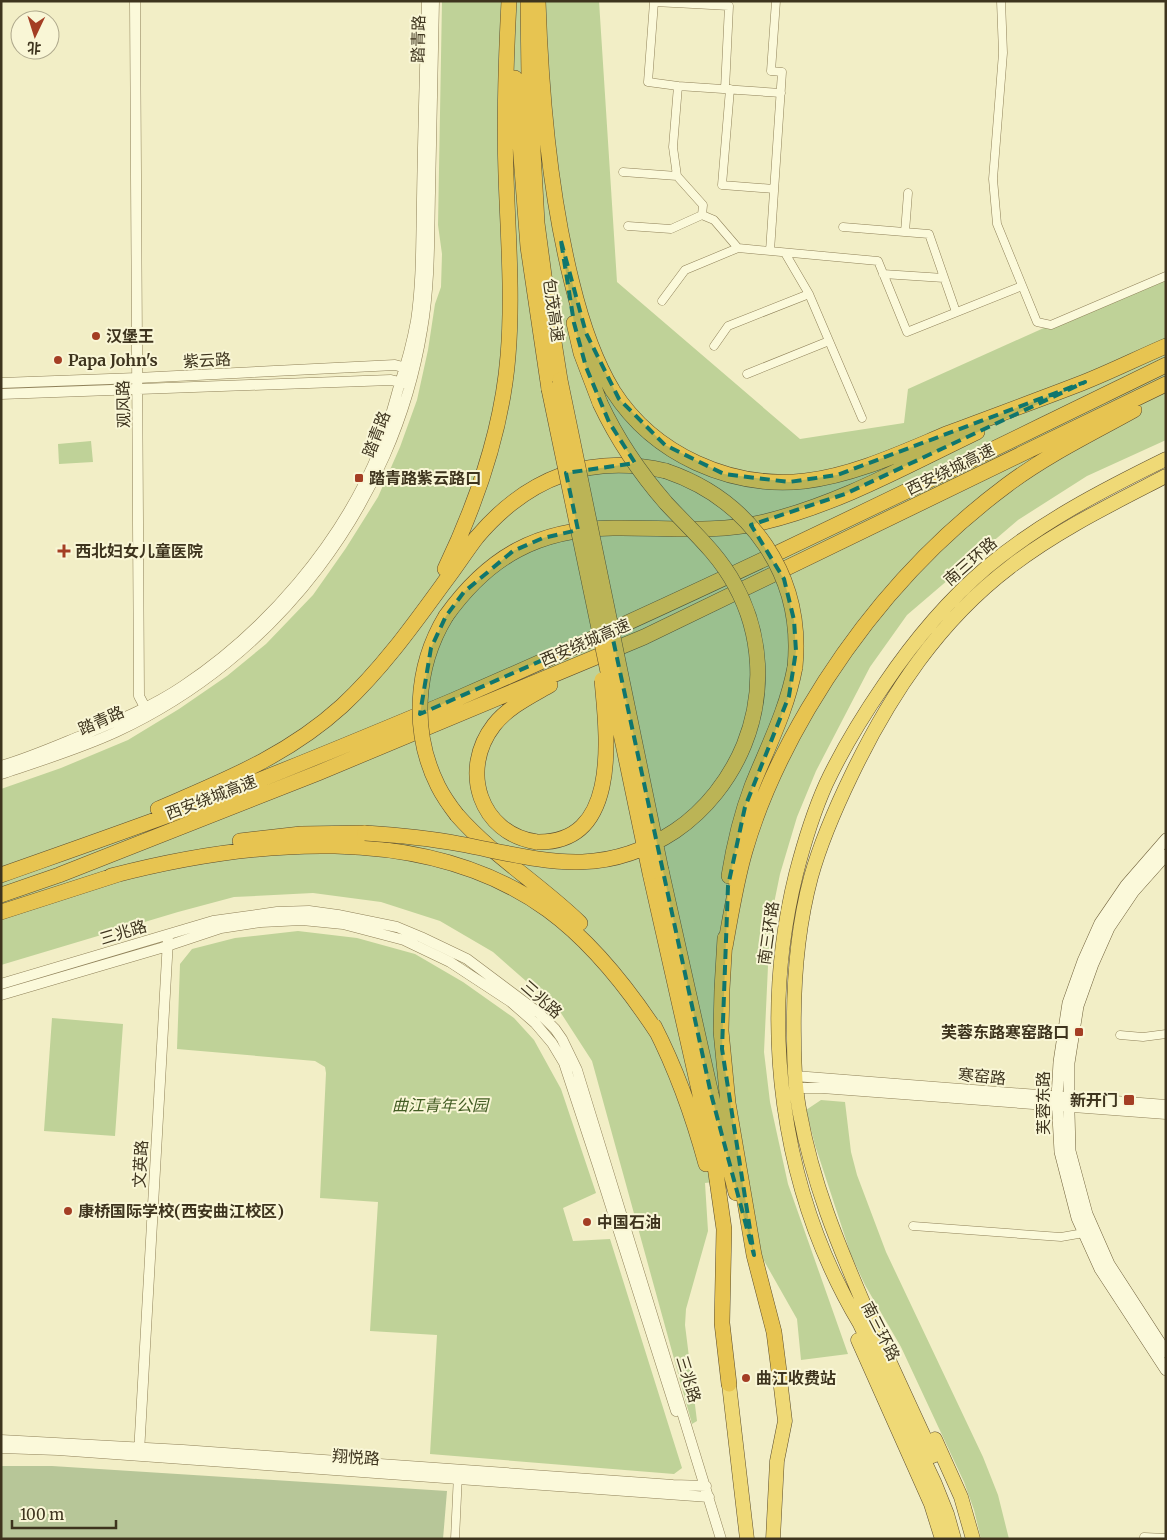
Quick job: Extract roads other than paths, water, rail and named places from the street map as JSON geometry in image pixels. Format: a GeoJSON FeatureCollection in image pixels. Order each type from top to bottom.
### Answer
{"type":"FeatureCollection","features":[{"type":"Feature","properties":{"kind":"highway"},"geometry":{"type":"LineString","coordinates":[[413,622],[444,569],[478,493],[492,445],[505,384],[510,306],[505,112],[509,1]]}},
{"type":"Feature","properties":{"kind":"highway","name":"包茂高速"},"geometry":{"type":"LineString","coordinates":[[513,1],[516,100],[528,247],[555,385],[596,619]]}},
{"type":"Feature","properties":{"kind":"highway"},"geometry":{"type":"LineString","coordinates":[[528,1],[529,78],[537,224],[547,298],[555,385],[713,1152],[724,1229],[725,1255],[721,1302],[722,1323],[746,1539]]}},
{"type":"Feature","properties":{"kind":"highway"},"geometry":{"type":"LineString","coordinates":[[1,912],[190,852],[235,842],[301,834],[365,833],[429,838],[549,862],[586,863],[611,859],[652,844],[680,828],[715,794],[734,767],[750,729],[758,682],[756,648],[748,615],[740,594],[712,552],[665,502],[639,470],[616,434],[600,403],[584,360],[574,323],[561,241],[543,92],[538,1]]}},
{"type":"Feature","properties":{"kind":"highway"},"geometry":{"type":"LineString","coordinates":[[561,241],[586,333],[600,366],[619,399],[641,426],[665,445],[687,459],[724,474],[753,480],[789,482],[837,475],[900,453],[1085,382]]}},
{"type":"Feature","properties":{"kind":"highway"},"geometry":{"type":"LineString","coordinates":[[724,1229],[693,1118],[680,1083],[658,1034],[630,986],[588,932],[537,885],[484,842],[457,815],[433,776],[425,751],[420,718],[421,687],[426,662],[434,638],[446,616],[464,592],[487,570],[505,557],[533,542],[561,533],[582,530],[613,528],[717,529],[752,525],[792,515],[845,494],[1166,346]]}},
{"type":"Feature","properties":{"kind":"highway","name":"西安绕城高速"},"geometry":{"type":"LineString","coordinates":[[3,875],[260,780],[445,704],[819,533],[1166,365]]}},
{"type":"Feature","properties":{"kind":"highway","name":"西安绕城高速"},"geometry":{"type":"LineString","coordinates":[[1,895],[59,875],[318,774],[626,644],[760,582],[1166,384]]}},
{"type":"Feature","properties":{"kind":"highway"},"geometry":{"type":"LineString","coordinates":[[725,947],[735,890],[745,850],[777,764],[825,681],[863,626],[897,585],[931,550],[1008,484],[1076,441],[1166,392]]}},
{"type":"Feature","properties":{"kind":"highway","name":"南三环路"},"geometry":{"type":"LineString","coordinates":[[962,1539],[947,1488],[888,1373],[845,1299],[814,1226],[800,1182],[790,1138],[779,1050],[779,990],[784,936],[799,861],[814,813],[838,759],[875,698],[914,643],[950,602],[1009,550],[1054,519],[1099,493],[1166,459]]}},
{"type":"Feature","properties":{"kind":"highway"},"geometry":{"type":"LineString","coordinates":[[3,875],[224,781],[252,768],[292,745],[330,716],[353,695],[384,661],[477,537],[506,508],[530,489],[555,477],[595,466],[636,465],[666,471],[695,482],[717,496],[747,521],[764,543],[780,571],[790,600],[796,636],[795,667],[787,702],[752,787],[734,846],[728,886],[721,1031],[728,1103],[754,1255]]}},
{"type":"Feature","properties":{"kind":"highway","name":"南三环路"},"geometry":{"type":"LineString","coordinates":[[954,1539],[947,1514],[888,1373],[860,1295],[820,1196],[800,1113],[796,1082],[795,975],[800,931],[811,878],[824,836],[836,807],[884,712],[910,673],[939,635],[954,617],[998,576],[1039,546],[1080,520],[1166,476]]}},
{"type":"Feature","properties":{"kind":"highway"},"geometry":{"type":"LineString","coordinates":[[596,619],[606,743],[601,789],[590,817],[577,831],[561,839],[538,842],[518,838],[506,831],[493,819],[486,809],[479,790],[479,760],[485,742],[496,723],[516,706],[558,680],[626,644]]}},
{"type":"Feature","properties":{"kind":"highway"},"geometry":{"type":"LineString","coordinates":[[596,619],[655,872],[727,1161],[774,1332],[785,1428],[777,1462],[773,1539]]}},
{"type":"Feature","properties":{"kind":"highway"},"geometry":{"type":"LineString","coordinates":[[111,876],[191,858],[227,852],[279,848],[332,847],[382,850],[453,864],[510,887],[542,906],[571,928],[603,960],[658,1034]]}},
{"type":"Feature","properties":{"kind":"highway"},"geometry":{"type":"LineString","coordinates":[[860,1295],[899,1362],[963,1505],[973,1539]]}},
{"type":"Feature","properties":{"kind":"highway"},"geometry":{"type":"LineString","coordinates":[[845,1299],[847,1311],[866,1361],[931,1504],[942,1539]]}},
{"type":"Feature","properties":{"kind":"main road","name":"芙蓉东路"},"geometry":{"type":"LineString","coordinates":[[1166,839],[1126,885],[1100,923],[1083,961],[1068,1003],[1059,1062],[1070,1151],[1087,1214],[1109,1264],[1166,1352]]}},
{"type":"Feature","properties":{"kind":"main road","name":"芙蓉东路"},"geometry":{"type":"LineString","coordinates":[[1166,855],[1134,892],[1109,928],[1092,964],[1078,1006],[1064,1103],[1060,1152],[1077,1218],[1100,1268],[1166,1370]]}},
{"type":"Feature","properties":{"kind":"street","name":"观风路"},"geometry":{"type":"LineString","coordinates":[[135,1],[139,696],[147,711]]}},
{"type":"Feature","properties":{"kind":"street","name":"踏青路"},"geometry":{"type":"LineString","coordinates":[[410,369],[420,266],[427,1]]}},
{"type":"Feature","properties":{"kind":"street","name":"踏青路"},"geometry":{"type":"LineString","coordinates":[[1,774],[52,757],[116,732],[147,711],[183,694],[230,660],[278,616],[320,569],[361,504],[394,436],[405,384],[423,327],[428,268],[434,1]]}},
{"type":"Feature","properties":{"kind":"street"},"geometry":{"type":"LineString","coordinates":[[770,251],[782,72],[770,71],[776,1]]}},
{"type":"Feature","properties":{"kind":"street"},"geometry":{"type":"LineString","coordinates":[[1001,1],[1003,53],[993,179],[997,224],[1037,322],[1051,325],[1166,276]]}},
{"type":"Feature","properties":{"kind":"street"},"geometry":{"type":"LineString","coordinates":[[774,190],[722,186],[728,89],[729,6],[654,2],[648,82],[678,86],[728,89],[781,93]]}},
{"type":"Feature","properties":{"kind":"street"},"geometry":{"type":"LineString","coordinates":[[678,86],[673,147],[677,176],[703,205],[702,215]]}},
{"type":"Feature","properties":{"kind":"street"},"geometry":{"type":"LineString","coordinates":[[623,172],[677,176]]}},
{"type":"Feature","properties":{"kind":"street"},"geometry":{"type":"LineString","coordinates":[[905,232],[908,193]]}},
{"type":"Feature","properties":{"kind":"street"},"geometry":{"type":"LineString","coordinates":[[628,226],[671,229],[702,215],[714,220],[738,248]]}},
{"type":"Feature","properties":{"kind":"street"},"geometry":{"type":"LineString","coordinates":[[842,227],[929,234],[956,312]]}},
{"type":"Feature","properties":{"kind":"street"},"geometry":{"type":"LineString","coordinates":[[662,301],[685,270],[738,248],[878,261],[906,332],[1022,286]]}},
{"type":"Feature","properties":{"kind":"street"},"geometry":{"type":"LineString","coordinates":[[785,253],[809,294],[862,418]]}},
{"type":"Feature","properties":{"kind":"street"},"geometry":{"type":"LineString","coordinates":[[883,274],[944,278]]}},
{"type":"Feature","properties":{"kind":"street"},"geometry":{"type":"LineString","coordinates":[[714,346],[728,326],[809,294]]}},
{"type":"Feature","properties":{"kind":"street"},"geometry":{"type":"LineString","coordinates":[[747,374],[829,342]]}},
{"type":"Feature","properties":{"kind":"street","name":"紫云路"},"geometry":{"type":"LineString","coordinates":[[1,383],[395,365],[410,369]]}},
{"type":"Feature","properties":{"kind":"street","name":"紫云路"},"geometry":{"type":"LineString","coordinates":[[1,394],[391,380],[405,384]]}},
{"type":"Feature","properties":{"kind":"street","name":"踏青路"},"geometry":{"type":"LineString","coordinates":[[1,766],[126,717],[147,711]]}},
{"type":"Feature","properties":{"kind":"street","name":"三兆路"},"geometry":{"type":"LineString","coordinates":[[1,984],[213,921],[277,912],[309,911],[366,920],[405,931],[467,959],[525,1002],[555,1029],[569,1053],[584,1089],[703,1485],[716,1539]]}},
{"type":"Feature","properties":{"kind":"street","name":"三兆路"},"geometry":{"type":"LineString","coordinates":[[1,995],[221,928],[260,922],[302,920],[343,924],[404,940],[450,962],[511,1002],[535,1023],[552,1043],[564,1063],[703,1485]]}},
{"type":"Feature","properties":{"kind":"street","name":"文英路"},"geometry":{"type":"LineString","coordinates":[[136,1452],[165,935]]}},
{"type":"Feature","properties":{"kind":"street"},"geometry":{"type":"LineString","coordinates":[[1120,1035],[1143,1037],[1166,1034]]}},
{"type":"Feature","properties":{"kind":"street","name":"寒窑路"},"geometry":{"type":"LineString","coordinates":[[796,1082],[831,1089],[1064,1103],[1166,1105]]}},
{"type":"Feature","properties":{"kind":"street","name":"寒窑路"},"geometry":{"type":"LineString","coordinates":[[1064,1103],[1166,1114]]}},
{"type":"Feature","properties":{"kind":"street"},"geometry":{"type":"LineString","coordinates":[[912,1226],[1061,1237],[1084,1233]]}},
{"type":"Feature","properties":{"kind":"street","name":"翔悦路"},"geometry":{"type":"LineString","coordinates":[[1,1440],[136,1452],[458,1475],[706,1497]]}},
{"type":"Feature","properties":{"kind":"street","name":"翔悦路"},"geometry":{"type":"LineString","coordinates":[[1,1448],[136,1452]]}},
{"type":"Feature","properties":{"kind":"street"},"geometry":{"type":"LineString","coordinates":[[454,1539],[458,1475]]}},
{"type":"Feature","properties":{"kind":"street","name":"翔悦路"},"geometry":{"type":"LineString","coordinates":[[458,1475],[703,1485]]}},
{"type":"Feature","properties":{"kind":"street","name":"三兆路"},"geometry":{"type":"LineString","coordinates":[[706,1497],[722,1539]]}},
{"type":"Feature","properties":{"kind":"street"},"geometry":{"type":"LineString","coordinates":[[1144,1539],[1144,1537],[1166,1538]]}},
{"type":"Feature","properties":{"kind":"place","name":"汉堡王"},"geometry":{"type":"Point","coordinates":[96,336]}},
{"type":"Feature","properties":{"kind":"place","name":"Papa John's"},"geometry":{"type":"Point","coordinates":[58,360]}},
{"type":"Feature","properties":{"kind":"place","name":"踏青路紫云路口"},"geometry":{"type":"Point","coordinates":[359,478]}},
{"type":"Feature","properties":{"kind":"place","name":"西北妇女儿童医院"},"geometry":{"type":"Point","coordinates":[64,551]}},
{"type":"Feature","properties":{"kind":"place","name":"芙蓉东路寒窑路口"},"geometry":{"type":"Point","coordinates":[1079,1032]}},
{"type":"Feature","properties":{"kind":"place","name":"新开门"},"geometry":{"type":"Point","coordinates":[1129,1100]}},
{"type":"Feature","properties":{"kind":"place","name":"康桥国际学校(西安曲江校区)"},"geometry":{"type":"Point","coordinates":[68,1211]}},
{"type":"Feature","properties":{"kind":"place","name":"中国石油"},"geometry":{"type":"Point","coordinates":[587,1222]}},
{"type":"Feature","properties":{"kind":"place","name":"曲江收费站"},"geometry":{"type":"Point","coordinates":[746,1378]}},
{"type":"Feature","properties":{"kind":"park label","name":"曲江青年公园"},"geometry":{"type":"Point","coordinates":[440,1105]}}]}
